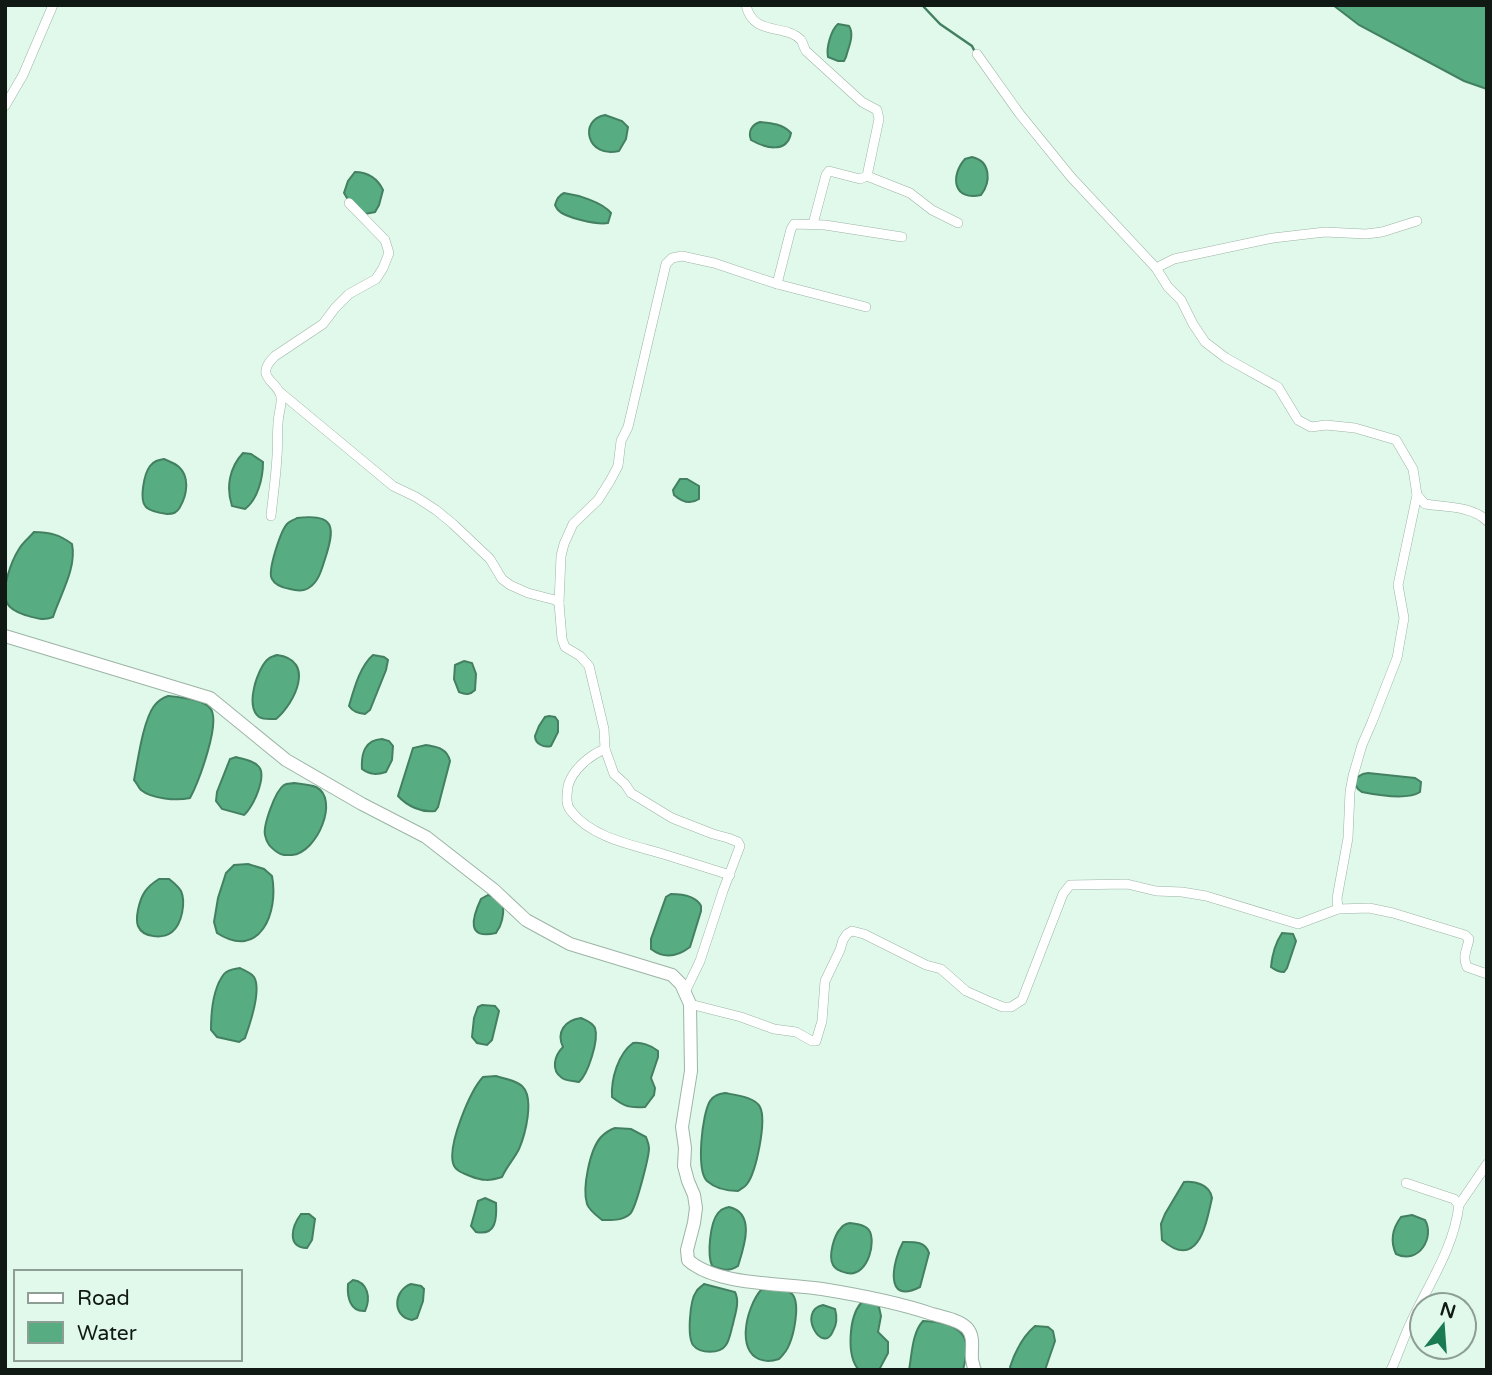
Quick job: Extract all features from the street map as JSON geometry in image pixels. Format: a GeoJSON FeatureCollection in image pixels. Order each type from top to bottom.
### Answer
{"type":"FeatureCollection","features":[{"type":"Feature","properties":{"kind":"street"},"geometry":{"type":"LineString","coordinates":[[5,106],[23,75],[54,5]]}},
{"type":"Feature","properties":{"kind":"street"},"geometry":{"type":"LineString","coordinates":[[746,5],[748,15],[754,22],[802,40],[806,51],[862,102],[877,110],[879,119],[867,176]]}},
{"type":"Feature","properties":{"kind":"street"},"geometry":{"type":"LineString","coordinates":[[977,54],[1019,113],[1071,177],[1156,268],[1168,287],[1181,300],[1192,324],[1205,342],[1226,358],[1278,387],[1298,420],[1311,427],[1326,425],[1355,428],[1396,440],[1413,469],[1417,495],[1398,585],[1404,618],[1397,658],[1362,745],[1353,776],[1348,838],[1337,898],[1338,909]]}},
{"type":"Feature","properties":{"kind":"street"},"geometry":{"type":"LineString","coordinates":[[813,224],[826,175],[830,171],[860,179],[867,176],[910,193],[932,210],[958,223]]}},
{"type":"Feature","properties":{"kind":"street"},"geometry":{"type":"LineString","coordinates":[[349,203],[385,240],[389,253],[386,261],[376,279],[349,294],[323,324],[275,356],[266,368],[267,378],[281,393],[393,486],[436,510],[490,559],[502,579],[519,589],[559,603]]}},
{"type":"Feature","properties":{"kind":"street"},"geometry":{"type":"LineString","coordinates":[[1156,268],[1174,259],[1273,238],[1325,232],[1366,234],[1416,221]]}},
{"type":"Feature","properties":{"kind":"street"},"geometry":{"type":"LineString","coordinates":[[777,284],[794,224],[813,224],[902,237]]}},
{"type":"Feature","properties":{"kind":"street"},"geometry":{"type":"LineString","coordinates":[[687,998],[740,846],[729,838],[672,818],[631,793],[614,775],[605,749],[604,729],[589,666],[580,656],[565,647],[562,639],[559,603],[564,544],[573,524],[598,500],[618,466],[618,451],[628,427],[666,264],[672,258],[682,256],[714,263],[777,284],[866,306]]}},
{"type":"Feature","properties":{"kind":"street"},"geometry":{"type":"LineString","coordinates":[[271,516],[281,393]]}},
{"type":"Feature","properties":{"kind":"street"},"geometry":{"type":"LineString","coordinates":[[1417,495],[1424,504],[1473,512],[1487,521]]}},
{"type":"Feature","properties":{"kind":"street"},"geometry":{"type":"LineString","coordinates":[[5,636],[210,698],[286,760],[426,837],[494,890],[526,920],[569,944],[672,975],[681,984],[687,998],[691,1071],[682,1127],[684,1166],[696,1208],[687,1251],[688,1260],[697,1268],[715,1275],[820,1289],[914,1308],[944,1317],[968,1329],[975,1370]]}},
{"type":"Feature","properties":{"kind":"street"},"geometry":{"type":"LineString","coordinates":[[605,749],[582,765],[570,780],[566,797],[570,810],[596,831],[623,842],[730,875]]}},
{"type":"Feature","properties":{"kind":"street"},"geometry":{"type":"LineString","coordinates":[[687,998],[774,1029],[796,1032],[816,1041],[822,1021],[825,981],[843,940],[852,930],[926,965],[941,969],[966,991],[1003,1007],[1011,1007],[1021,1000],[1063,894],[1070,885],[1127,884],[1156,891],[1206,896],[1298,924],[1338,909],[1369,908],[1465,935],[1469,939],[1464,955],[1467,967],[1487,974]]}},
{"type":"Feature","properties":{"kind":"street"},"geometry":{"type":"LineString","coordinates":[[1391,1370],[1411,1322],[1439,1268],[1458,1216],[1459,1205],[1487,1164]]}},
{"type":"Feature","properties":{"kind":"street"},"geometry":{"type":"LineString","coordinates":[[1406,1183],[1454,1199],[1459,1205]]}},
{"type":"Feature","properties":{"kind":"water"},"geometry":{"type":"Polygon","coordinates":[[[1333,5],[1487,5],[1487,89],[1464,81],[1359,25],[1333,5]]]}},
{"type":"Feature","properties":{"kind":"water"},"geometry":{"type":"Polygon","coordinates":[[[838,24],[849,26],[851,33],[844,61],[828,57],[830,39],[838,24]]]}},
{"type":"Feature","properties":{"kind":"water"},"geometry":{"type":"Polygon","coordinates":[[[605,115],[622,121],[628,127],[626,139],[619,151],[608,152],[600,149],[590,138],[591,124],[605,115]]]}},
{"type":"Feature","properties":{"kind":"water"},"geometry":{"type":"Polygon","coordinates":[[[760,122],[784,128],[791,133],[789,140],[780,147],[775,147],[751,140],[751,129],[760,122]]]}},
{"type":"Feature","properties":{"kind":"water"},"geometry":{"type":"Polygon","coordinates":[[[972,157],[986,167],[988,178],[981,195],[965,194],[957,186],[960,166],[965,159],[972,157]]]}},
{"type":"Feature","properties":{"kind":"water"},"geometry":{"type":"Polygon","coordinates":[[[355,172],[372,177],[383,190],[375,212],[365,214],[344,193],[355,172]]]}},
{"type":"Feature","properties":{"kind":"water"},"geometry":{"type":"Polygon","coordinates":[[[564,193],[583,197],[602,206],[611,213],[608,223],[582,220],[562,213],[555,205],[564,193]]]}},
{"type":"Feature","properties":{"kind":"water"},"geometry":{"type":"Polygon","coordinates":[[[243,453],[251,454],[263,462],[259,488],[245,509],[232,506],[229,492],[232,472],[243,453]]]}},
{"type":"Feature","properties":{"kind":"water"},"geometry":{"type":"Polygon","coordinates":[[[164,459],[179,467],[186,481],[186,492],[178,511],[171,514],[150,510],[143,499],[144,481],[150,466],[164,459]]]}},
{"type":"Feature","properties":{"kind":"water"},"geometry":{"type":"Polygon","coordinates":[[[680,479],[687,479],[699,486],[699,499],[686,502],[674,495],[673,490],[680,479]]]}},
{"type":"Feature","properties":{"kind":"water"},"geometry":{"type":"Polygon","coordinates":[[[297,518],[319,518],[326,521],[331,531],[318,578],[306,589],[293,590],[280,586],[273,581],[271,575],[282,533],[288,523],[297,518]]]}},
{"type":"Feature","properties":{"kind":"water"},"geometry":{"type":"Polygon","coordinates":[[[34,532],[54,535],[72,544],[72,562],[67,581],[53,617],[46,619],[17,612],[8,605],[5,597],[13,560],[34,532]]]}},
{"type":"Feature","properties":{"kind":"water"},"geometry":{"type":"Polygon","coordinates":[[[277,655],[296,665],[298,683],[283,712],[276,719],[263,719],[255,712],[254,688],[263,665],[277,655]]]}},
{"type":"Feature","properties":{"kind":"water"},"geometry":{"type":"Polygon","coordinates":[[[373,655],[388,660],[370,710],[365,714],[354,711],[349,706],[361,671],[373,655]]]}},
{"type":"Feature","properties":{"kind":"water"},"geometry":{"type":"Polygon","coordinates":[[[464,661],[472,663],[476,674],[475,690],[468,694],[459,692],[454,679],[455,665],[464,661]]]}},
{"type":"Feature","properties":{"kind":"water"},"geometry":{"type":"Polygon","coordinates":[[[168,696],[202,702],[210,708],[213,715],[208,752],[190,798],[172,799],[151,795],[141,790],[134,780],[141,741],[150,713],[157,703],[168,696]]]}},
{"type":"Feature","properties":{"kind":"water"},"geometry":{"type":"Polygon","coordinates":[[[549,716],[558,721],[558,732],[551,746],[540,745],[535,736],[545,717],[549,716]]]}},
{"type":"Feature","properties":{"kind":"water"},"geometry":{"type":"Polygon","coordinates":[[[382,739],[393,746],[392,760],[386,772],[377,774],[362,769],[365,748],[382,739]]]}},
{"type":"Feature","properties":{"kind":"water"},"geometry":{"type":"Polygon","coordinates":[[[426,745],[444,751],[450,761],[435,811],[415,808],[398,796],[413,748],[426,745]]]}},
{"type":"Feature","properties":{"kind":"water"},"geometry":{"type":"Polygon","coordinates":[[[236,757],[255,763],[261,775],[255,798],[244,815],[222,809],[216,801],[230,759],[236,757]]]}},
{"type":"Feature","properties":{"kind":"water"},"geometry":{"type":"Polygon","coordinates":[[[1368,773],[1415,778],[1421,782],[1420,792],[1400,796],[1362,792],[1355,784],[1356,778],[1368,773]]]}},
{"type":"Feature","properties":{"kind":"water"},"geometry":{"type":"Polygon","coordinates":[[[294,783],[316,787],[323,793],[326,813],[317,836],[310,845],[301,852],[284,855],[269,845],[265,831],[277,794],[284,785],[294,783]]]}},
{"type":"Feature","properties":{"kind":"water"},"geometry":{"type":"Polygon","coordinates":[[[248,864],[264,869],[272,876],[272,904],[269,917],[255,937],[245,941],[232,940],[217,933],[214,922],[218,898],[226,873],[234,865],[248,864]]]}},
{"type":"Feature","properties":{"kind":"water"},"geometry":{"type":"Polygon","coordinates":[[[159,879],[169,879],[179,888],[183,907],[181,918],[172,932],[164,936],[154,936],[141,930],[137,924],[137,916],[145,892],[159,879]]]}},
{"type":"Feature","properties":{"kind":"water"},"geometry":{"type":"Polygon","coordinates":[[[671,894],[692,898],[699,903],[701,911],[690,947],[675,955],[666,955],[651,949],[651,939],[666,897],[671,894]]]}},
{"type":"Feature","properties":{"kind":"water"},"geometry":{"type":"Polygon","coordinates":[[[488,895],[503,904],[503,912],[496,933],[486,934],[476,930],[474,920],[481,899],[488,895]]]}},
{"type":"Feature","properties":{"kind":"water"},"geometry":{"type":"Polygon","coordinates":[[[1282,933],[1293,934],[1296,941],[1284,972],[1271,967],[1282,933]]]}},
{"type":"Feature","properties":{"kind":"water"},"geometry":{"type":"Polygon","coordinates":[[[240,968],[254,977],[257,990],[245,1038],[239,1042],[217,1037],[211,1030],[211,1016],[220,980],[227,971],[240,968]]]}},
{"type":"Feature","properties":{"kind":"water"},"geometry":{"type":"Polygon","coordinates":[[[495,1006],[499,1011],[492,1040],[487,1045],[477,1043],[472,1037],[474,1018],[478,1007],[495,1006]]]}},
{"type":"Feature","properties":{"kind":"water"},"geometry":{"type":"Polygon","coordinates":[[[581,1018],[592,1024],[596,1033],[592,1056],[579,1082],[558,1075],[555,1063],[563,1047],[563,1028],[570,1021],[581,1018]]]}},
{"type":"Feature","properties":{"kind":"water"},"geometry":{"type":"Polygon","coordinates":[[[633,1043],[646,1044],[658,1051],[651,1078],[655,1088],[654,1095],[645,1107],[627,1106],[612,1097],[617,1067],[623,1054],[633,1043]]]}},
{"type":"Feature","properties":{"kind":"water"},"geometry":{"type":"Polygon","coordinates":[[[496,1076],[522,1086],[528,1099],[528,1117],[519,1149],[502,1177],[482,1180],[456,1168],[452,1154],[466,1105],[483,1077],[496,1076]]]}},
{"type":"Feature","properties":{"kind":"water"},"geometry":{"type":"Polygon","coordinates":[[[725,1093],[754,1101],[762,1114],[754,1169],[747,1184],[738,1191],[711,1184],[704,1175],[702,1166],[701,1142],[707,1108],[713,1097],[725,1093]]]}},
{"type":"Feature","properties":{"kind":"water"},"geometry":{"type":"Polygon","coordinates":[[[615,1128],[631,1129],[646,1137],[649,1147],[633,1210],[620,1219],[602,1220],[587,1204],[586,1179],[597,1143],[604,1134],[615,1128]]]}},
{"type":"Feature","properties":{"kind":"water"},"geometry":{"type":"Polygon","coordinates":[[[1184,1182],[1202,1185],[1212,1198],[1198,1241],[1184,1250],[1174,1248],[1162,1240],[1161,1224],[1184,1182]]]}},
{"type":"Feature","properties":{"kind":"water"},"geometry":{"type":"Polygon","coordinates":[[[485,1198],[496,1203],[494,1225],[483,1233],[476,1232],[471,1226],[478,1201],[485,1198]]]}},
{"type":"Feature","properties":{"kind":"water"},"geometry":{"type":"Polygon","coordinates":[[[729,1207],[743,1216],[746,1232],[738,1266],[725,1270],[712,1266],[710,1261],[711,1231],[721,1210],[729,1207]]]}},
{"type":"Feature","properties":{"kind":"water"},"geometry":{"type":"Polygon","coordinates":[[[301,1214],[309,1214],[315,1219],[312,1240],[307,1248],[300,1247],[293,1240],[293,1230],[301,1214]]]}},
{"type":"Feature","properties":{"kind":"water"},"geometry":{"type":"Polygon","coordinates":[[[1412,1215],[1425,1220],[1428,1227],[1426,1241],[1418,1253],[1412,1256],[1396,1254],[1393,1235],[1396,1226],[1401,1217],[1412,1215]]]}},
{"type":"Feature","properties":{"kind":"water"},"geometry":{"type":"Polygon","coordinates":[[[850,1223],[867,1228],[872,1239],[866,1263],[855,1273],[847,1273],[834,1267],[831,1256],[838,1231],[850,1223]]]}},
{"type":"Feature","properties":{"kind":"water"},"geometry":{"type":"Polygon","coordinates":[[[903,1242],[922,1244],[929,1253],[920,1287],[908,1291],[900,1291],[894,1278],[896,1259],[903,1242]]]}},
{"type":"Feature","properties":{"kind":"water"},"geometry":{"type":"Polygon","coordinates":[[[353,1280],[362,1284],[367,1291],[365,1311],[356,1309],[351,1303],[348,1284],[353,1280]]]}},
{"type":"Feature","properties":{"kind":"water"},"geometry":{"type":"Polygon","coordinates":[[[411,1284],[424,1289],[417,1318],[412,1320],[401,1314],[397,1303],[401,1292],[411,1284]]]}},
{"type":"Feature","properties":{"kind":"water"},"geometry":{"type":"Polygon","coordinates":[[[704,1284],[735,1292],[737,1300],[729,1340],[723,1348],[715,1351],[696,1348],[690,1334],[692,1302],[704,1284]]]}},
{"type":"Feature","properties":{"kind":"water"},"geometry":{"type":"Polygon","coordinates":[[[778,1288],[793,1295],[796,1320],[786,1351],[779,1359],[768,1361],[757,1358],[750,1351],[746,1342],[747,1319],[761,1290],[778,1288]]]}},
{"type":"Feature","properties":{"kind":"water"},"geometry":{"type":"Polygon","coordinates":[[[861,1303],[879,1307],[881,1316],[878,1332],[888,1342],[888,1353],[879,1370],[859,1370],[852,1356],[854,1317],[861,1303]]]}},
{"type":"Feature","properties":{"kind":"water"},"geometry":{"type":"Polygon","coordinates":[[[823,1305],[835,1309],[836,1317],[833,1331],[829,1337],[823,1338],[814,1330],[812,1315],[815,1309],[823,1305]]]}},
{"type":"Feature","properties":{"kind":"water"},"geometry":{"type":"Polygon","coordinates":[[[923,1321],[946,1324],[960,1331],[967,1348],[963,1370],[909,1370],[915,1338],[923,1321]]]}},
{"type":"Feature","properties":{"kind":"water"},"geometry":{"type":"Polygon","coordinates":[[[1035,1326],[1048,1327],[1053,1331],[1055,1341],[1045,1370],[1012,1370],[1010,1367],[1017,1350],[1035,1326]]]}},
{"type":"Feature","properties":{"kind":"waterway"},"geometry":{"type":"LineString","coordinates":[[922,5],[940,24],[972,46],[976,54]]}}]}
